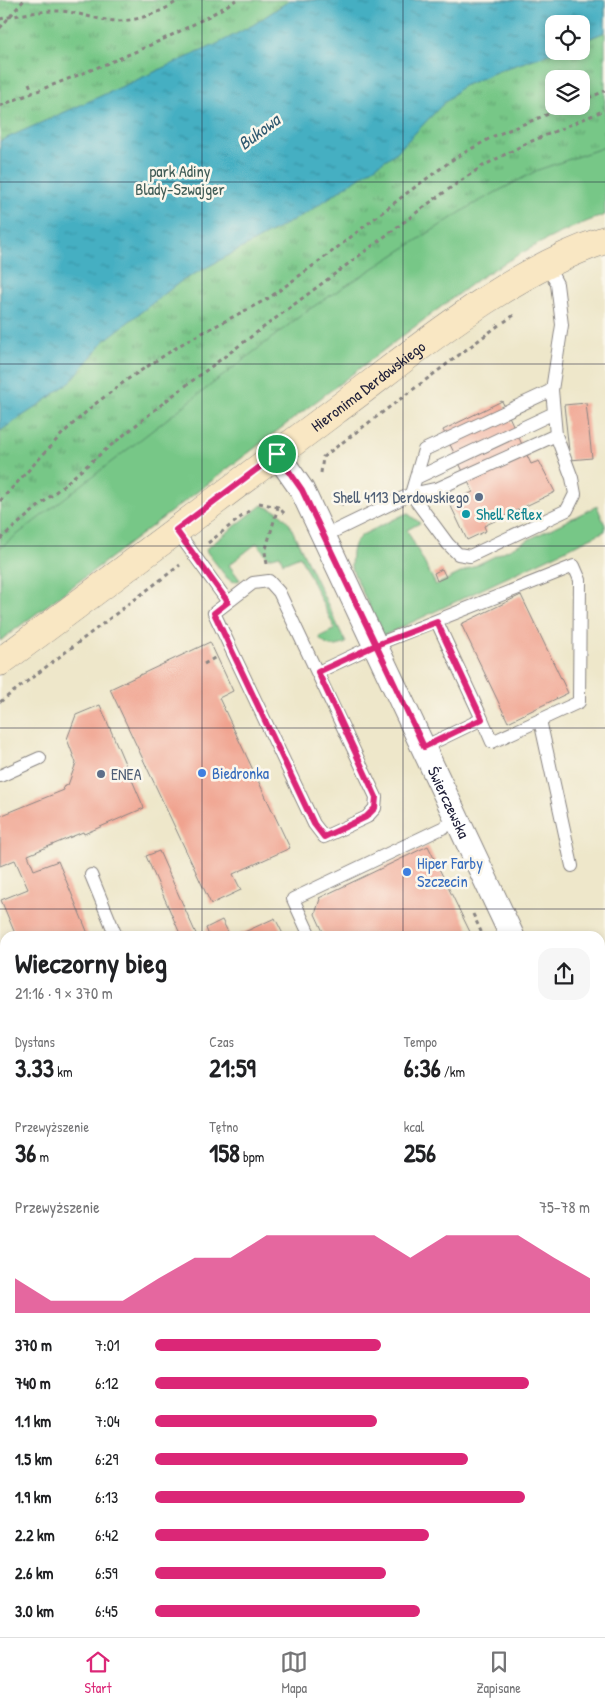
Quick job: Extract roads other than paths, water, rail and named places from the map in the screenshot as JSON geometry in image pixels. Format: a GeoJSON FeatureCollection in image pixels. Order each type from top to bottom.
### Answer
{"type":"FeatureCollection","features":[{"type":"Feature","properties":{"kind":"main road","name":"Hieronima Derdowskiego"},"geometry":{"type":"LineString","coordinates":[[0,662],[411,353],[489,298],[514,282],[547,265],[605,240]]}},
{"type":"Feature","properties":{"kind":"street","name":"Świerczewska"},"geometry":{"type":"LineString","coordinates":[[277,454],[302,490],[510,931]]}},
{"type":"Feature","properties":{"kind":"lane"},"geometry":{"type":"LineString","coordinates":[[411,494],[448,544],[458,554],[470,556],[567,510],[575,494],[572,478],[556,435],[552,390],[562,325],[557,284],[547,265]]}},
{"type":"Feature","properties":{"kind":"lane"},"geometry":{"type":"LineString","coordinates":[[411,494],[424,450],[552,390]]}},
{"type":"Feature","properties":{"kind":"lane"},"geometry":{"type":"LineString","coordinates":[[416,478],[554,413]]}},
{"type":"Feature","properties":{"kind":"lane"},"geometry":{"type":"LineString","coordinates":[[324,536],[411,494],[438,488],[556,435]]}},
{"type":"Feature","properties":{"kind":"lane"},"geometry":{"type":"LineString","coordinates":[[176,530],[228,602]]}},
{"type":"Feature","properties":{"kind":"lane"},"geometry":{"type":"LineString","coordinates":[[318,672],[376,645],[574,566],[580,580],[579,702],[492,742],[437,622]]}},
{"type":"Feature","properties":{"kind":"lane"},"geometry":{"type":"LineString","coordinates":[[269,581],[279,592],[376,797],[375,808],[366,817],[324,837],[314,824],[214,613],[228,602],[253,583],[269,581]]}},
{"type":"Feature","properties":{"kind":"lane"},"geometry":{"type":"LineString","coordinates":[[424,747],[482,719]]}},
{"type":"Feature","properties":{"kind":"lane"},"geometry":{"type":"LineString","coordinates":[[540,720],[572,866]]}},
{"type":"Feature","properties":{"kind":"lane"},"geometry":{"type":"LineString","coordinates":[[0,776],[40,758]]}},
{"type":"Feature","properties":{"kind":"lane"},"geometry":{"type":"LineString","coordinates":[[308,931],[293,899],[459,820]]}},
{"type":"Feature","properties":{"kind":"lane"},"geometry":{"type":"LineString","coordinates":[[91,875],[114,931]]}},
{"type":"Feature","properties":{"kind":"water","name":"Bukowa"},"geometry":{"type":"Polygon","coordinates":[[[290,0],[605,0],[605,32],[590,38],[590,15],[545,15],[545,55],[501,70],[461,87],[397,152],[308,212],[180,282],[105,340],[71,381],[0,431],[0,141],[217,44],[253,25],[290,0]]]}},
{"type":"Feature","properties":{"kind":"place","name":"Shell 4113 Derdowskiego"},"geometry":{"type":"Point","coordinates":[479,497]}},
{"type":"Feature","properties":{"kind":"place","name":"Shell Reflex"},"geometry":{"type":"Point","coordinates":[466,514]}},
{"type":"Feature","properties":{"kind":"place","name":"Biedronka"},"geometry":{"type":"Point","coordinates":[202,773]}},
{"type":"Feature","properties":{"kind":"place","name":"ENEA"},"geometry":{"type":"Point","coordinates":[101,774]}},
{"type":"Feature","properties":{"kind":"place","name":"Hiper Farby Szczecin"},"geometry":{"type":"Point","coordinates":[407,872]}},
{"type":"Feature","properties":{"kind":"park label","name":"park Adiny Blady-Szwajger"},"geometry":{"type":"Point","coordinates":[180,180]}}]}
